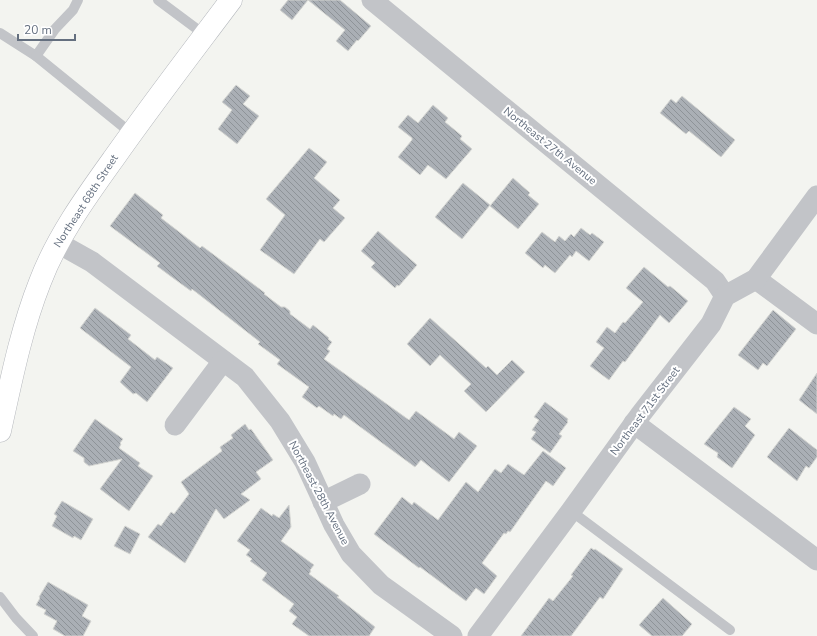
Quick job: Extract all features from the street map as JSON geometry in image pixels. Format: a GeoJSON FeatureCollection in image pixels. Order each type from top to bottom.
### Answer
{"type":"FeatureCollection","features":[{"type":"Feature","properties":{"kind":"street","name":"Northeast 68th Street"},"geometry":{"type":"LineString","coordinates":[[0,431],[24,327],[40,281],[58,243],[93,188],[131,134],[232,0]]}},
{"type":"Feature","properties":{"kind":"street","name":"Northeast 27th Avenue"},"geometry":{"type":"LineString","coordinates":[[372,0],[715,281],[725,296]]}},
{"type":"Feature","properties":{"kind":"street"},"geometry":{"type":"LineString","coordinates":[[725,296],[756,279],[817,196]]}},
{"type":"Feature","properties":{"kind":"street","name":"Northeast 28th Avenue"},"geometry":{"type":"LineString","coordinates":[[58,243],[92,262],[245,377],[280,421],[305,462],[334,525],[351,554],[381,585],[452,636]]}},
{"type":"Feature","properties":{"kind":"street"},"geometry":{"type":"LineString","coordinates":[[756,279],[817,324]]}},
{"type":"Feature","properties":{"kind":"street","name":"Northeast 71st Street"},"geometry":{"type":"LineString","coordinates":[[478,636],[572,511],[634,423],[711,324],[725,296]]}},
{"type":"Feature","properties":{"kind":"street"},"geometry":{"type":"LineString","coordinates":[[175,425],[223,361]]}},
{"type":"Feature","properties":{"kind":"street"},"geometry":{"type":"LineString","coordinates":[[634,423],[817,560]]}},
{"type":"Feature","properties":{"kind":"street"},"geometry":{"type":"LineString","coordinates":[[323,502],[360,484]]}},
{"type":"Feature","properties":{"kind":"lane"},"geometry":{"type":"LineString","coordinates":[[36,56],[54,29],[72,10],[78,0]]}},
{"type":"Feature","properties":{"kind":"lane"},"geometry":{"type":"LineString","coordinates":[[158,0],[205,35]]}},
{"type":"Feature","properties":{"kind":"lane"},"geometry":{"type":"LineString","coordinates":[[0,33],[36,56],[131,134]]}},
{"type":"Feature","properties":{"kind":"lane"},"geometry":{"type":"LineString","coordinates":[[572,511],[730,630]]}},
{"type":"Feature","properties":{"kind":"lane"},"geometry":{"type":"LineString","coordinates":[[0,597],[16,618],[33,636]]}},
{"type":"Feature","properties":{"kind":"building"},"geometry":{"type":"Polygon","coordinates":[[[288,0],[308,0],[292,20],[280,10],[288,0]]]}},
{"type":"Feature","properties":{"kind":"building"},"geometry":{"type":"Polygon","coordinates":[[[308,0],[340,0],[371,26],[348,51],[336,41],[345,30],[308,0]]]}},
{"type":"Feature","properties":{"kind":"building"},"geometry":{"type":"Polygon","coordinates":[[[236,85],[250,96],[243,104],[259,116],[237,144],[218,129],[232,110],[222,102],[236,85]]]}},
{"type":"Feature","properties":{"kind":"building"},"geometry":{"type":"Polygon","coordinates":[[[682,96],[735,140],[721,157],[689,131],[686,134],[660,113],[671,99],[676,103],[682,96]]]}},
{"type":"Feature","properties":{"kind":"building"},"geometry":{"type":"Polygon","coordinates":[[[433,105],[448,118],[445,122],[462,136],[460,139],[472,149],[446,179],[428,165],[420,175],[398,157],[412,138],[398,127],[408,115],[418,123],[433,105]]]}},
{"type":"Feature","properties":{"kind":"building"},"geometry":{"type":"Polygon","coordinates":[[[309,148],[327,162],[314,178],[340,200],[333,208],[345,218],[324,242],[320,239],[294,274],[260,250],[285,215],[266,199],[309,148]]]}},
{"type":"Feature","properties":{"kind":"building"},"geometry":{"type":"Polygon","coordinates":[[[513,178],[530,193],[528,195],[539,204],[518,229],[490,206],[513,178]]]}},
{"type":"Feature","properties":{"kind":"building"},"geometry":{"type":"Polygon","coordinates":[[[463,183],[490,205],[462,239],[435,217],[463,183]]]}},
{"type":"Feature","properties":{"kind":"building"},"geometry":{"type":"Polygon","coordinates":[[[135,193],[163,215],[161,218],[200,248],[202,246],[265,293],[264,294],[281,307],[285,307],[290,311],[290,314],[310,329],[313,325],[329,338],[328,339],[332,342],[327,349],[330,351],[324,359],[409,420],[416,411],[454,439],[459,432],[477,446],[449,482],[421,460],[415,467],[344,415],[341,419],[334,414],[333,416],[319,406],[317,408],[302,397],[309,387],[277,364],[280,360],[258,344],[260,342],[192,289],[191,291],[157,266],[160,263],[110,226],[135,193]]]}},
{"type":"Feature","properties":{"kind":"building"},"geometry":{"type":"Polygon","coordinates":[[[581,228],[590,235],[592,233],[604,242],[589,261],[576,251],[572,257],[570,255],[555,273],[545,265],[543,268],[525,253],[542,232],[555,242],[559,236],[565,241],[571,234],[574,237],[581,228]]]}},
{"type":"Feature","properties":{"kind":"building"},"geometry":{"type":"Polygon","coordinates":[[[378,231],[417,265],[399,286],[397,285],[395,288],[371,267],[375,263],[361,251],[378,231]]]}},
{"type":"Feature","properties":{"kind":"building"},"geometry":{"type":"Polygon","coordinates":[[[644,267],[688,301],[669,323],[660,315],[625,362],[623,361],[609,380],[590,366],[604,348],[596,342],[607,327],[615,333],[623,322],[625,323],[643,302],[626,288],[644,267]]]}},
{"type":"Feature","properties":{"kind":"building"},"geometry":{"type":"Polygon","coordinates":[[[95,308],[131,335],[128,339],[155,360],[157,357],[173,368],[147,402],[136,393],[133,394],[120,382],[131,367],[80,328],[95,308]]]}},
{"type":"Feature","properties":{"kind":"building"},"geometry":{"type":"Polygon","coordinates":[[[773,310],[796,329],[767,366],[763,363],[758,370],[738,355],[773,310]]]}},
{"type":"Feature","properties":{"kind":"building"},"geometry":{"type":"Polygon","coordinates":[[[430,318],[486,368],[488,366],[497,375],[512,360],[525,372],[486,412],[464,391],[471,384],[440,355],[430,366],[407,344],[430,318]]]}},
{"type":"Feature","properties":{"kind":"building"},"geometry":{"type":"Polygon","coordinates":[[[817,373],[817,414],[799,400],[817,373]]]}},
{"type":"Feature","properties":{"kind":"building"},"geometry":{"type":"Polygon","coordinates":[[[545,402],[568,419],[568,422],[559,434],[562,436],[550,453],[531,439],[536,432],[532,430],[539,420],[534,417],[545,402]]]}},
{"type":"Feature","properties":{"kind":"building"},"geometry":{"type":"Polygon","coordinates":[[[734,407],[751,419],[745,426],[755,435],[732,468],[717,457],[718,453],[704,444],[734,407]]]}},
{"type":"Feature","properties":{"kind":"building"},"geometry":{"type":"Polygon","coordinates":[[[95,419],[123,439],[119,448],[140,463],[138,466],[153,476],[129,511],[100,489],[122,459],[89,466],[84,462],[84,458],[73,451],[95,419]]]}},
{"type":"Feature","properties":{"kind":"building"},"geometry":{"type":"Polygon","coordinates":[[[245,424],[249,430],[251,429],[273,460],[256,472],[261,479],[241,494],[250,500],[224,519],[216,509],[185,563],[148,537],[158,524],[161,526],[171,512],[174,514],[189,494],[181,482],[222,451],[220,447],[233,438],[231,435],[245,424]]]}},
{"type":"Feature","properties":{"kind":"building"},"geometry":{"type":"Polygon","coordinates":[[[789,428],[817,450],[817,457],[809,468],[806,466],[797,481],[767,457],[789,428]]]}},
{"type":"Feature","properties":{"kind":"building"},"geometry":{"type":"Polygon","coordinates":[[[543,451],[566,468],[553,486],[546,481],[510,532],[508,531],[506,534],[504,533],[482,563],[497,576],[484,594],[476,588],[466,601],[374,534],[402,497],[412,505],[414,502],[438,520],[466,482],[478,492],[495,469],[501,473],[508,464],[524,475],[543,451]]]}},
{"type":"Feature","properties":{"kind":"building"},"geometry":{"type":"Polygon","coordinates":[[[62,501],[93,519],[81,540],[74,536],[73,538],[52,526],[57,516],[54,514],[62,501]]]}},
{"type":"Feature","properties":{"kind":"building"},"geometry":{"type":"Polygon","coordinates":[[[289,505],[291,527],[281,541],[314,565],[309,574],[339,596],[337,597],[375,627],[369,636],[309,636],[292,624],[297,617],[289,611],[294,604],[262,580],[267,573],[250,561],[252,559],[246,555],[250,550],[237,541],[261,508],[272,516],[273,514],[279,518],[289,505]]]}},
{"type":"Feature","properties":{"kind":"building"},"geometry":{"type":"Polygon","coordinates":[[[125,526],[140,534],[130,554],[114,546],[125,526]]]}},
{"type":"Feature","properties":{"kind":"building"},"geometry":{"type":"Polygon","coordinates":[[[591,548],[594,550],[595,549],[623,569],[603,599],[600,597],[571,636],[521,636],[549,598],[553,601],[573,576],[571,575],[591,548]]]}},
{"type":"Feature","properties":{"kind":"building"},"geometry":{"type":"Polygon","coordinates":[[[48,582],[88,605],[82,616],[91,621],[83,636],[65,636],[53,629],[57,621],[44,614],[46,610],[36,605],[48,582]]]}},
{"type":"Feature","properties":{"kind":"building"},"geometry":{"type":"Polygon","coordinates":[[[663,598],[692,624],[682,636],[652,636],[639,625],[663,598]]]}}]}
